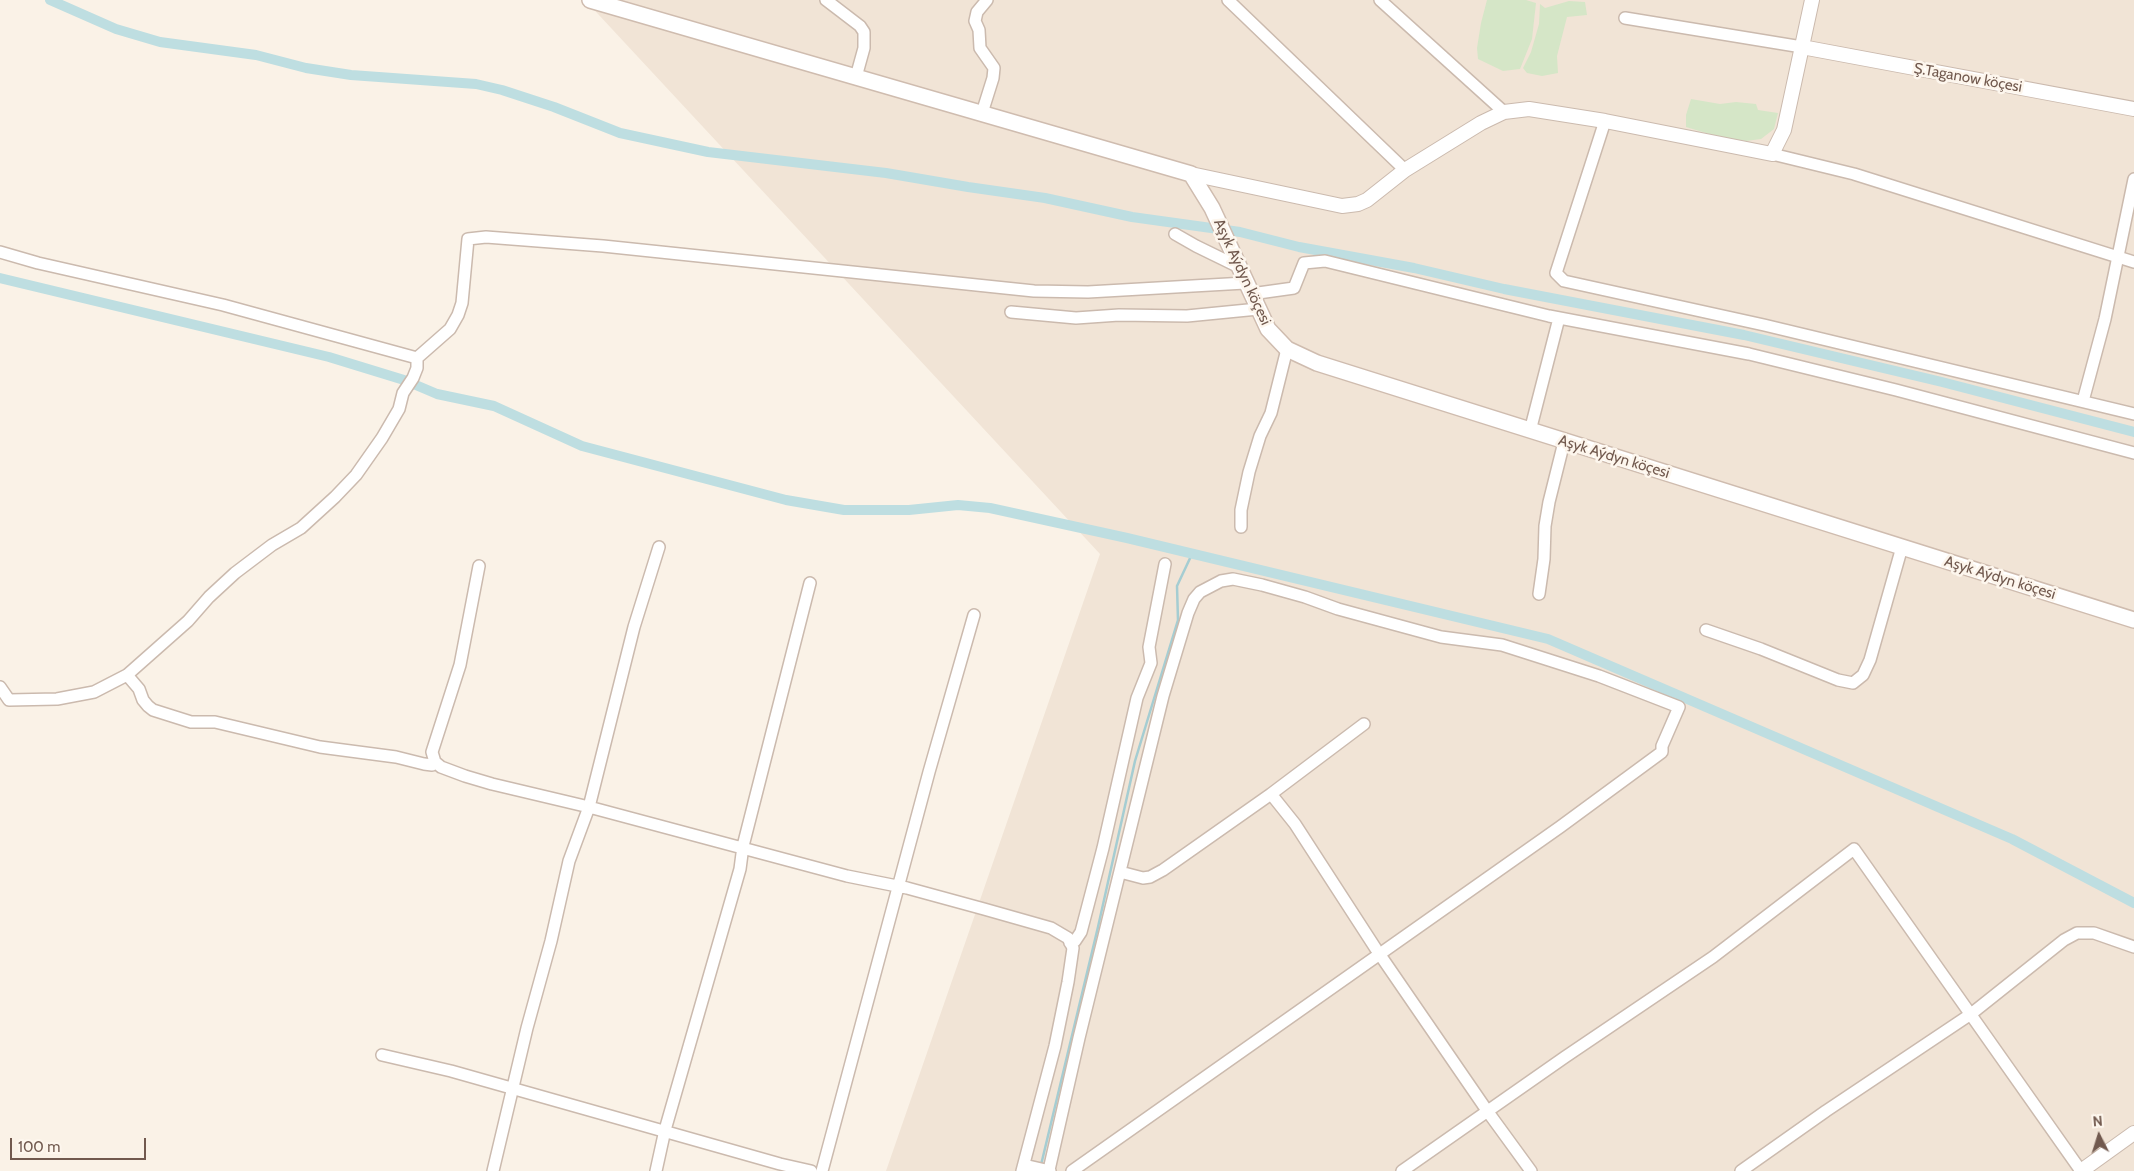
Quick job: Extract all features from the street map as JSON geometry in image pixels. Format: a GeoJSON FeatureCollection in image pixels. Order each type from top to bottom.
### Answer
{"type":"FeatureCollection","features":[{"type":"Feature","properties":{"kind":"main road"},"geometry":{"type":"LineString","coordinates":[[590,0],[1191,174]]}},
{"type":"Feature","properties":{"kind":"main road","name":"Aşyk Aýdyn köçesi"},"geometry":{"type":"LineString","coordinates":[[1191,174],[1212,208],[1268,329],[1287,349],[1317,363],[2134,620]]}},
{"type":"Feature","properties":{"kind":"street"},"geometry":{"type":"LineString","coordinates":[[826,0],[860,26],[864,32],[864,48],[856,76]]}},
{"type":"Feature","properties":{"kind":"street"},"geometry":{"type":"LineString","coordinates":[[982,113],[993,78],[994,68],[980,48],[979,30],[975,21],[977,12],[987,0]]}},
{"type":"Feature","properties":{"kind":"street"},"geometry":{"type":"LineString","coordinates":[[1228,0],[1405,170]]}},
{"type":"Feature","properties":{"kind":"street"},"geometry":{"type":"LineString","coordinates":[[1380,0],[1504,112]]}},
{"type":"Feature","properties":{"kind":"street"},"geometry":{"type":"LineString","coordinates":[[1772,154],[1784,130],[1812,0]]}},
{"type":"Feature","properties":{"kind":"street"},"geometry":{"type":"LineString","coordinates":[[1625,18],[1802,47]]}},
{"type":"Feature","properties":{"kind":"street","name":"Ş.Taganow köçesi"},"geometry":{"type":"LineString","coordinates":[[1802,47],[2134,108]]}},
{"type":"Feature","properties":{"kind":"street"},"geometry":{"type":"LineString","coordinates":[[1191,174],[1342,206],[1358,204],[1367,200],[1405,170],[1481,123],[1504,112],[1529,108],[1772,154],[1854,174],[2134,262]]}},
{"type":"Feature","properties":{"kind":"street"},"geometry":{"type":"LineString","coordinates":[[1605,121],[1556,273],[1564,281],[1764,325],[2134,414]]}},
{"type":"Feature","properties":{"kind":"street"},"geometry":{"type":"LineString","coordinates":[[2083,401],[2105,320],[2134,179]]}},
{"type":"Feature","properties":{"kind":"street"},"geometry":{"type":"LineString","coordinates":[[1175,234],[1196,246],[1237,261]]}},
{"type":"Feature","properties":{"kind":"street"},"geometry":{"type":"LineString","coordinates":[[0,687],[9,700],[57,699],[133,682],[235,572],[272,545],[301,528],[335,497],[356,474],[382,438],[399,409],[403,393],[417,368],[417,358],[450,329],[458,315],[462,302],[468,239],[486,238],[717,257],[1034,291],[1088,292],[1294,288],[1304,263],[1325,262],[1559,318],[1749,354],[2134,452]]}},
{"type":"Feature","properties":{"kind":"street"},"geometry":{"type":"LineString","coordinates":[[0,252],[38,263],[223,305],[417,358]]}},
{"type":"Feature","properties":{"kind":"street"},"geometry":{"type":"LineString","coordinates":[[1010,312],[1076,318],[1119,315],[1186,316],[1258,309]]}},
{"type":"Feature","properties":{"kind":"street"},"geometry":{"type":"LineString","coordinates":[[1530,431],[1559,318]]}},
{"type":"Feature","properties":{"kind":"street"},"geometry":{"type":"LineString","coordinates":[[1241,527],[1241,510],[1249,472],[1260,436],[1271,413],[1287,349]]}},
{"type":"Feature","properties":{"kind":"street"},"geometry":{"type":"LineString","coordinates":[[1539,594],[1544,559],[1545,526],[1564,442]]}},
{"type":"Feature","properties":{"kind":"street"},"geometry":{"type":"LineString","coordinates":[[494,1171],[526,1028],[551,941],[569,861],[589,807],[634,627],[659,546]]}},
{"type":"Feature","properties":{"kind":"street"},"geometry":{"type":"LineString","coordinates":[[1706,630],[1761,649],[1838,680],[1853,683],[1863,675],[1870,660],[1902,547]]}},
{"type":"Feature","properties":{"kind":"street"},"geometry":{"type":"LineString","coordinates":[[1070,943],[1075,941],[1081,932],[1103,848],[1137,698],[1151,663],[1149,647],[1165,564]]}},
{"type":"Feature","properties":{"kind":"street"},"geometry":{"type":"LineString","coordinates":[[435,762],[432,752],[460,665],[470,619],[475,576],[479,566]]}},
{"type":"Feature","properties":{"kind":"street"},"geometry":{"type":"LineString","coordinates":[[133,682],[143,700],[153,710],[191,722],[215,722],[320,747],[396,757],[424,764],[435,762],[465,776],[846,876],[898,886],[1051,928],[1068,938],[1073,948],[1061,1019],[1025,1168],[1049,1170],[1079,1038],[1163,696],[1188,613],[1194,599],[1200,592],[1221,581],[1233,579],[1262,585],[1305,597],[1338,609],[1441,637],[1502,645],[1599,676],[1679,707],[1662,746],[1662,752],[1560,827],[1072,1171]]}},
{"type":"Feature","properties":{"kind":"street"},"geometry":{"type":"LineString","coordinates":[[656,1171],[665,1130],[740,869],[743,848],[810,583]]}},
{"type":"Feature","properties":{"kind":"street"},"geometry":{"type":"LineString","coordinates":[[822,1171],[898,886],[974,615]]}},
{"type":"Feature","properties":{"kind":"street"},"geometry":{"type":"LineString","coordinates":[[1120,872],[1143,878],[1150,877],[1271,794],[1364,724]]}},
{"type":"Feature","properties":{"kind":"street"},"geometry":{"type":"LineString","coordinates":[[1271,794],[1295,824],[1379,953],[1488,1112],[1531,1171]]}},
{"type":"Feature","properties":{"kind":"street"},"geometry":{"type":"LineString","coordinates":[[1402,1171],[1565,1057],[1713,957],[1854,849],[2081,1171],[2134,1133]]}},
{"type":"Feature","properties":{"kind":"street"},"geometry":{"type":"LineString","coordinates":[[1741,1171],[1826,1111],[1971,1014],[2064,940],[2077,933],[2094,933],[2134,947]]}},
{"type":"Feature","properties":{"kind":"street"},"geometry":{"type":"LineString","coordinates":[[382,1055],[514,1088],[761,1159],[811,1171]]}},
{"type":"Feature","properties":{"kind":"shaded area"},"geometry":{"type":"Polygon","coordinates":[[[585,0],[2134,0],[2134,1171],[886,1171],[1100,554],[585,0]]]}},
{"type":"Feature","properties":{"kind":"green space"},"geometry":{"type":"Polygon","coordinates":[[[1487,0],[1526,0],[1536,3],[1532,39],[1520,69],[1503,71],[1478,59],[1477,48],[1487,0]]]}},
{"type":"Feature","properties":{"kind":"green space"},"geometry":{"type":"Polygon","coordinates":[[[1569,1],[1585,2],[1587,15],[1567,17],[1557,56],[1558,73],[1542,76],[1527,73],[1523,68],[1531,52],[1539,24],[1540,4],[1545,8],[1569,1]]]}},
{"type":"Feature","properties":{"kind":"green space"},"geometry":{"type":"Polygon","coordinates":[[[1691,99],[1720,104],[1736,102],[1756,104],[1758,110],[1778,113],[1774,129],[1761,139],[1746,141],[1716,136],[1686,127],[1686,115],[1691,99]]]}},
{"type":"Feature","properties":{"kind":"waterway"},"geometry":{"type":"LineString","coordinates":[[50,0],[116,29],[160,42],[256,55],[306,68],[351,75],[476,84],[502,90],[554,107],[620,133],[708,152],[886,173],[1045,198],[1132,217],[1240,232],[1299,247],[1414,268],[1504,289],[1744,335],[1942,382],[2134,432]]}},
{"type":"Feature","properties":{"kind":"waterway"},"geometry":{"type":"LineString","coordinates":[[0,278],[329,357],[404,380],[437,394],[494,406],[582,446],[786,500],[844,510],[909,510],[958,505],[990,508],[1127,538],[1548,639],[2012,839],[2134,903]]}},
{"type":"Feature","properties":{"kind":"waterway"},"geometry":{"type":"LineString","coordinates":[[1041,1165],[1098,927],[1135,761],[1178,620],[1177,586],[1192,554]]}}]}
